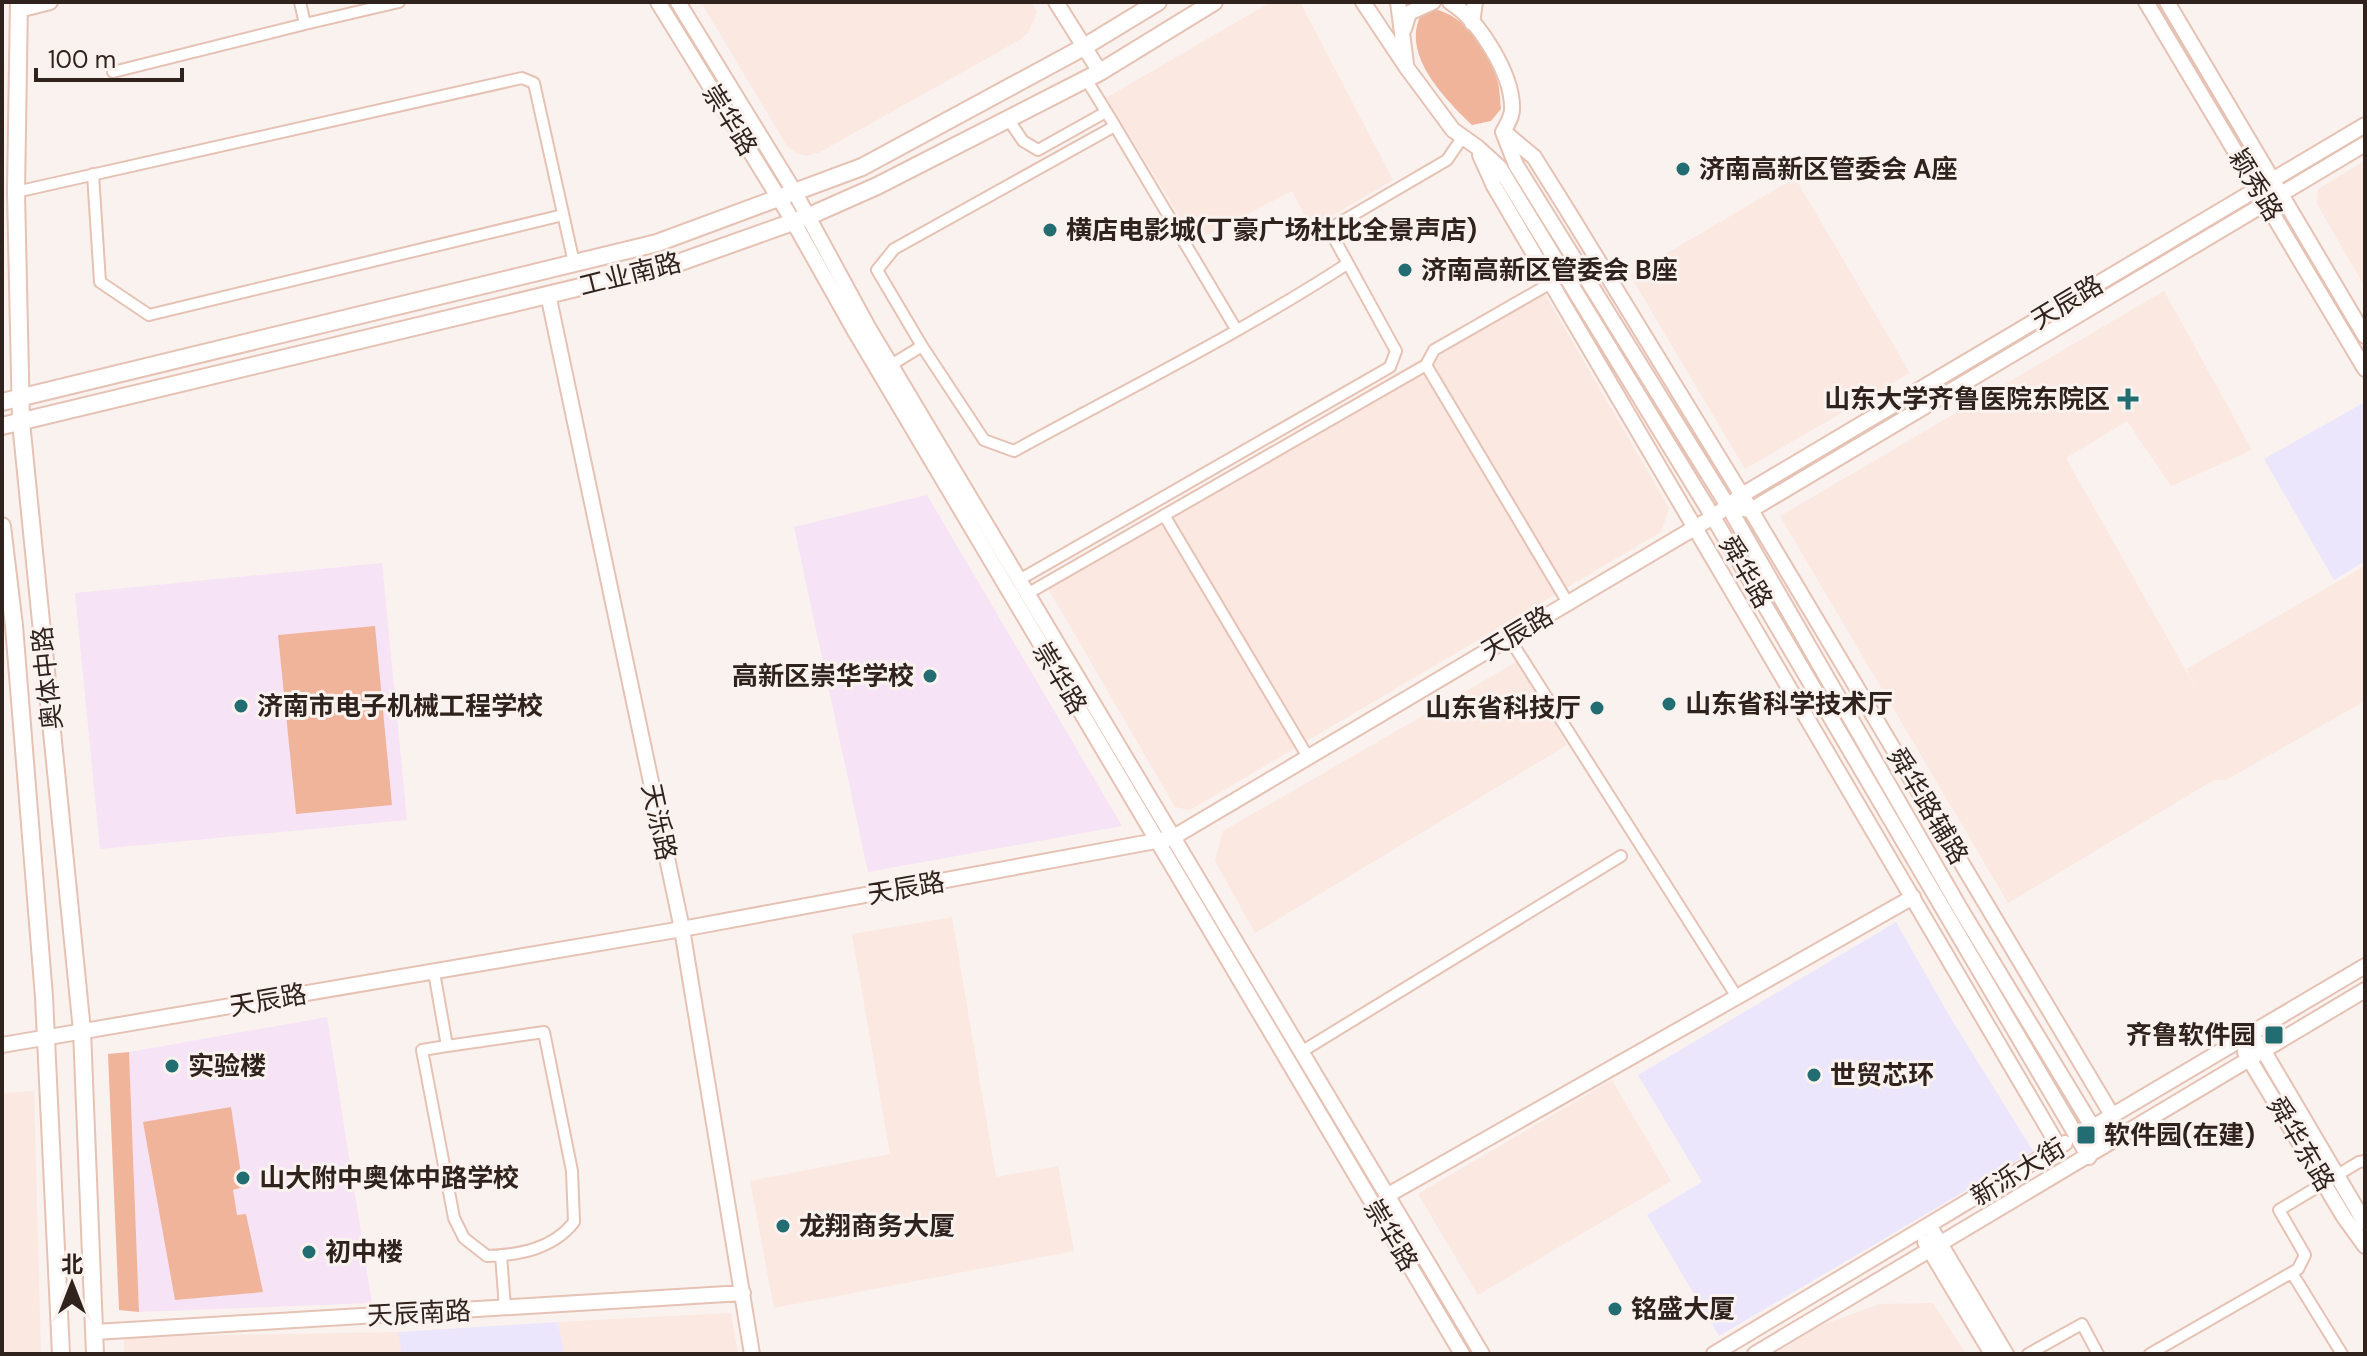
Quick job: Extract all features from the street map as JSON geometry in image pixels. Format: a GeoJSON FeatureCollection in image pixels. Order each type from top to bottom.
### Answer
{"type":"FeatureCollection","features":[{"type":"Feature","properties":{"kind":"main road"},"geometry":{"type":"LineString","coordinates":[[19,6],[50,2]]}},
{"type":"Feature","properties":{"kind":"main road","name":"崇华路"},"geometry":{"type":"LineString","coordinates":[[658,2],[777,197],[800,219],[1019,580],[1164,840],[1462,1354]]}},
{"type":"Feature","properties":{"kind":"main road","name":"崇华路"},"geometry":{"type":"LineString","coordinates":[[678,2],[794,191],[800,219],[856,333],[1164,840],[1301,1052],[1482,1354]]}},
{"type":"Feature","properties":{"kind":"main road"},"geometry":{"type":"LineString","coordinates":[[1056,2],[1084,47],[1093,75]]}},
{"type":"Feature","properties":{"kind":"main road","name":"工业南路"},"geometry":{"type":"LineString","coordinates":[[2,402],[657,243],[862,167],[1084,47],[1158,2]]}},
{"type":"Feature","properties":{"kind":"main road","name":"工业南路"},"geometry":{"type":"LineString","coordinates":[[2,426],[672,265],[800,219],[877,186],[1093,75],[1214,2]]}},
{"type":"Feature","properties":{"kind":"main road","name":"舜华路"},"geometry":{"type":"LineString","coordinates":[[1363,2],[1407,68],[1462,138],[1500,168],[1713,517],[2089,1157]]}},
{"type":"Feature","properties":{"kind":"main road"},"geometry":{"type":"LineString","coordinates":[[1398,2],[1407,68]]}},
{"type":"Feature","properties":{"kind":"main road"},"geometry":{"type":"LineString","coordinates":[[1402,33],[1409,13],[1433,2]]}},
{"type":"Feature","properties":{"kind":"main road"},"geometry":{"type":"LineString","coordinates":[[1450,2],[1463,10],[1504,69],[1510,87],[1513,112],[1503,132],[1477,147],[1494,186],[2059,1147]]}},
{"type":"Feature","properties":{"kind":"main road"},"geometry":{"type":"LineString","coordinates":[[1472,23],[1475,2]]}},
{"type":"Feature","properties":{"kind":"main road","name":"颖秀路"},"geometry":{"type":"LineString","coordinates":[[2146,2],[2365,369]]}},
{"type":"Feature","properties":{"kind":"main road","name":"颖秀路"},"geometry":{"type":"LineString","coordinates":[[2167,2],[2365,336]]}},
{"type":"Feature","properties":{"kind":"main road","name":"奥体中路"},"geometry":{"type":"LineString","coordinates":[[19,6],[16,192],[21,422],[82,1031],[95,1354]]}},
{"type":"Feature","properties":{"kind":"main road","name":"天辰路"},"geometry":{"type":"LineString","coordinates":[[1745,500],[2365,125]]}},
{"type":"Feature","properties":{"kind":"main road","name":"舜华路"},"geometry":{"type":"LineString","coordinates":[[1503,132],[1516,165],[1728,506],[1961,910],[2104,1146]]}},
{"type":"Feature","properties":{"kind":"main road","name":"舜华路辅路"},"geometry":{"type":"LineString","coordinates":[[1503,132],[1534,157],[1745,500],[2112,1115]]}},
{"type":"Feature","properties":{"kind":"main road","name":"天辰路"},"geometry":{"type":"LineString","coordinates":[[2,1045],[682,929],[1164,840],[1728,506],[1745,500],[2266,204],[2365,144]]}},
{"type":"Feature","properties":{"kind":"main road","name":"天泺路"},"geometry":{"type":"LineString","coordinates":[[548,294],[682,929],[752,1354]]}},
{"type":"Feature","properties":{"kind":"main road","name":"奥体中路"},"geometry":{"type":"LineString","coordinates":[[2,526],[14,626],[46,1037],[61,1354]]}},
{"type":"Feature","properties":{"kind":"main road"},"geometry":{"type":"LineString","coordinates":[[1388,1195],[1913,897]]}},
{"type":"Feature","properties":{"kind":"main road","name":"新泺大街"},"geometry":{"type":"LineString","coordinates":[[1714,1354],[2365,966]]}},
{"type":"Feature","properties":{"kind":"main road","name":"新泺大街"},"geometry":{"type":"LineString","coordinates":[[1755,1354],[2365,990]]}},
{"type":"Feature","properties":{"kind":"main road","name":"舜华东路"},"geometry":{"type":"LineString","coordinates":[[2252,1033],[2264,1050],[2365,1246]]}},
{"type":"Feature","properties":{"kind":"main road","name":"舜华东路"},"geometry":{"type":"LineString","coordinates":[[2238,1041],[2331,1180],[2365,1223]]}},
{"type":"Feature","properties":{"kind":"main road"},"geometry":{"type":"LineString","coordinates":[[1924,1228],[2006,1354]]}},
{"type":"Feature","properties":{"kind":"main road"},"geometry":{"type":"LineString","coordinates":[[1935,1246],[1992,1354]]}},
{"type":"Feature","properties":{"kind":"main road","name":"天辰南路"},"geometry":{"type":"LineString","coordinates":[[95,1332],[743,1293]]}},
{"type":"Feature","properties":{"kind":"street"},"geometry":{"type":"LineString","coordinates":[[300,2],[305,24]]}},
{"type":"Feature","properties":{"kind":"street"},"geometry":{"type":"LineString","coordinates":[[113,72],[399,2]]}},
{"type":"Feature","properties":{"kind":"street"},"geometry":{"type":"LineString","coordinates":[[1093,75],[1106,112],[1236,329]]}},
{"type":"Feature","properties":{"kind":"street"},"geometry":{"type":"LineString","coordinates":[[16,192],[522,78],[534,83],[574,263]]}},
{"type":"Feature","properties":{"kind":"street"},"geometry":{"type":"LineString","coordinates":[[1008,119],[1023,141],[1038,150],[1106,112]]}},
{"type":"Feature","properties":{"kind":"street"},"geometry":{"type":"LineString","coordinates":[[1115,126],[894,249],[877,270],[984,440],[1014,451],[1347,264]]}},
{"type":"Feature","properties":{"kind":"street"},"geometry":{"type":"LineString","coordinates":[[1019,580],[1390,367],[1396,351],[1329,229],[1447,160],[1462,138]]}},
{"type":"Feature","properties":{"kind":"street"},"geometry":{"type":"LineString","coordinates":[[93,174],[100,282],[149,315],[563,215]]}},
{"type":"Feature","properties":{"kind":"street"},"geometry":{"type":"LineString","coordinates":[[1027,594],[1426,365],[1434,350],[1551,283]]}},
{"type":"Feature","properties":{"kind":"street"},"geometry":{"type":"LineString","coordinates":[[891,365],[922,346]]}},
{"type":"Feature","properties":{"kind":"street"},"geometry":{"type":"LineString","coordinates":[[1426,365],[1568,603]]}},
{"type":"Feature","properties":{"kind":"street"},"geometry":{"type":"LineString","coordinates":[[1164,515],[1308,757]]}},
{"type":"Feature","properties":{"kind":"street"},"geometry":{"type":"LineString","coordinates":[[1509,638],[1737,997]]}},
{"type":"Feature","properties":{"kind":"street"},"geometry":{"type":"LineString","coordinates":[[1301,1052],[1621,856]]}},
{"type":"Feature","properties":{"kind":"street"},"geometry":{"type":"LineString","coordinates":[[434,972],[447,1046]]}},
{"type":"Feature","properties":{"kind":"street"},"geometry":{"type":"LineString","coordinates":[[544,1032],[572,1171],[574,1222],[566,1233],[530,1252],[487,1256],[464,1238],[454,1218],[422,1050],[447,1046],[544,1032]]}},
{"type":"Feature","properties":{"kind":"street"},"geometry":{"type":"LineString","coordinates":[[2150,1354],[2298,1269],[2305,1255],[2279,1210],[2365,1161]]}},
{"type":"Feature","properties":{"kind":"street"},"geometry":{"type":"LineString","coordinates":[[501,1255],[505,1308]]}},
{"type":"Feature","properties":{"kind":"street"},"geometry":{"type":"LineString","coordinates":[[2292,1273],[2342,1354]]}},
{"type":"Feature","properties":{"kind":"street"},"geometry":{"type":"LineString","coordinates":[[2028,1354],[2082,1324],[2098,1354]]}},
{"type":"Feature","properties":{"kind":"shaded area"},"geometry":{"type":"Polygon","coordinates":[[[701,2],[1031,2],[1037,12],[1028,33],[1018,41],[820,152],[806,156],[787,146],[701,2]]]}},
{"type":"Feature","properties":{"kind":"shaded area"},"geometry":{"type":"Polygon","coordinates":[[[1271,2],[1300,2],[1393,180],[1311,228],[1292,191],[1195,241],[1106,98],[1271,2]]]}},
{"type":"Feature","properties":{"kind":"shaded area"},"geometry":{"type":"Polygon","coordinates":[[[1433,9],[1456,18],[1489,59],[1498,83],[1501,109],[1491,121],[1472,125],[1428,74],[1416,44],[1416,28],[1422,13],[1433,9]]]}},
{"type":"Feature","properties":{"kind":"shaded area"},"geometry":{"type":"Polygon","coordinates":[[[2365,161],[2365,287],[2317,204],[2318,189],[2365,161]]]}},
{"type":"Feature","properties":{"kind":"shaded area"},"geometry":{"type":"Polygon","coordinates":[[[1795,178],[1910,373],[1745,469],[1630,275],[1795,178]]]}},
{"type":"Feature","properties":{"kind":"shaded area"},"geometry":{"type":"Polygon","coordinates":[[[1542,289],[1669,508],[1661,532],[1190,810],[1175,807],[1042,578],[1542,289]]]}},
{"type":"Feature","properties":{"kind":"shaded area"},"geometry":{"type":"Polygon","coordinates":[[[2164,291],[2252,450],[2171,486],[2127,421],[2066,458],[2202,699],[2186,669],[2365,566],[2365,701],[2226,780],[2214,780],[2008,903],[1780,516],[2164,291]]]}},
{"type":"Feature","properties":{"kind":"shaded area"},"geometry":{"type":"Polygon","coordinates":[[[2365,402],[2365,561],[2334,580],[2264,459],[2365,402]]]}},
{"type":"Feature","properties":{"kind":"shaded area","name":"高新区崇华学校"},"geometry":{"type":"Polygon","coordinates":[[[927,495],[1122,826],[868,872],[794,527],[927,495]]]}},
{"type":"Feature","properties":{"kind":"shaded area","name":"济南市电子机械工程学校"},"geometry":{"type":"Polygon","coordinates":[[[382,563],[407,820],[100,849],[75,593],[382,563]]]}},
{"type":"Feature","properties":{"kind":"shaded area"},"geometry":{"type":"Polygon","coordinates":[[[375,626],[392,805],[296,814],[278,635],[375,626]]]}},
{"type":"Feature","properties":{"kind":"shaded area"},"geometry":{"type":"Polygon","coordinates":[[[1518,661],[1567,745],[1255,933],[1215,861],[1223,831],[1518,661]]]}},
{"type":"Feature","properties":{"kind":"shaded area"},"geometry":{"type":"Polygon","coordinates":[[[952,917],[996,1177],[1058,1166],[1074,1251],[774,1308],[750,1181],[890,1154],[852,934],[952,917]]]}},
{"type":"Feature","properties":{"kind":"shaded area"},"geometry":{"type":"Polygon","coordinates":[[[1896,922],[1950,1017],[2033,1151],[1719,1336],[1647,1215],[1702,1182],[1638,1075],[1896,922]]]}},
{"type":"Feature","properties":{"kind":"shaded area","name":"山大附中奥体中路学校"},"geometry":{"type":"Polygon","coordinates":[[[327,1017],[372,1303],[139,1312],[129,1052],[327,1017]]]}},
{"type":"Feature","properties":{"kind":"shaded area"},"geometry":{"type":"Polygon","coordinates":[[[129,1052],[139,1312],[119,1310],[108,1054],[129,1052]]]}},
{"type":"Feature","properties":{"kind":"shaded area"},"geometry":{"type":"Polygon","coordinates":[[[1612,1080],[1671,1181],[1478,1295],[1418,1194],[1612,1080]]]}},
{"type":"Feature","properties":{"kind":"shaded area"},"geometry":{"type":"Polygon","coordinates":[[[34,1091],[41,1354],[2,1354],[2,1093],[34,1091]]]}},
{"type":"Feature","properties":{"kind":"shaded area"},"geometry":{"type":"Polygon","coordinates":[[[231,1107],[243,1187],[233,1190],[237,1215],[246,1214],[263,1292],[175,1300],[143,1122],[231,1107]]]}},
{"type":"Feature","properties":{"kind":"shaded area"},"geometry":{"type":"Polygon","coordinates":[[[1933,1303],[1966,1354],[1774,1354],[1819,1326],[1880,1304],[1933,1303]]]}},
{"type":"Feature","properties":{"kind":"shaded area"},"geometry":{"type":"Polygon","coordinates":[[[731,1313],[738,1354],[564,1354],[558,1322],[731,1313]]]}},
{"type":"Feature","properties":{"kind":"shaded area"},"geometry":{"type":"Polygon","coordinates":[[[558,1322],[564,1354],[402,1354],[398,1332],[558,1322]]]}},
{"type":"Feature","properties":{"kind":"shaded area"},"geometry":{"type":"Polygon","coordinates":[[[398,1332],[402,1354],[124,1354],[124,1337],[398,1332]]]}},
{"type":"Feature","properties":{"kind":"place","name":"济南高新区管委会 A座"},"geometry":{"type":"Point","coordinates":[1683,169]}},
{"type":"Feature","properties":{"kind":"place","name":"横店电影城(丁豪广场杜比全景声店)"},"geometry":{"type":"Point","coordinates":[1050,230]}},
{"type":"Feature","properties":{"kind":"place","name":"济南高新区管委会 B座"},"geometry":{"type":"Point","coordinates":[1405,270]}},
{"type":"Feature","properties":{"kind":"place","name":"山东大学齐鲁医院东院区"},"geometry":{"type":"Point","coordinates":[2128,399]}},
{"type":"Feature","properties":{"kind":"place","name":"高新区崇华学校"},"geometry":{"type":"Point","coordinates":[930,676]}},
{"type":"Feature","properties":{"kind":"place","name":"山东省科学技术厅"},"geometry":{"type":"Point","coordinates":[1669,704]}},
{"type":"Feature","properties":{"kind":"place","name":"济南市电子机械工程学校"},"geometry":{"type":"Point","coordinates":[241,706]}},
{"type":"Feature","properties":{"kind":"place","name":"山东省科技厅"},"geometry":{"type":"Point","coordinates":[1597,708]}},
{"type":"Feature","properties":{"kind":"place","name":"齐鲁软件园"},"geometry":{"type":"Point","coordinates":[2274,1035]}},
{"type":"Feature","properties":{"kind":"place","name":"实验楼"},"geometry":{"type":"Point","coordinates":[172,1066]}},
{"type":"Feature","properties":{"kind":"place","name":"世贸芯环"},"geometry":{"type":"Point","coordinates":[1814,1075]}},
{"type":"Feature","properties":{"kind":"place","name":"软件园(在建)"},"geometry":{"type":"Point","coordinates":[2086,1135]}},
{"type":"Feature","properties":{"kind":"place","name":"山大附中奥体中路学校"},"geometry":{"type":"Point","coordinates":[243,1178]}},
{"type":"Feature","properties":{"kind":"place","name":"龙翔商务大厦"},"geometry":{"type":"Point","coordinates":[783,1226]}},
{"type":"Feature","properties":{"kind":"place","name":"初中楼"},"geometry":{"type":"Point","coordinates":[309,1252]}},
{"type":"Feature","properties":{"kind":"place","name":"铭盛大厦"},"geometry":{"type":"Point","coordinates":[1615,1309]}}]}
